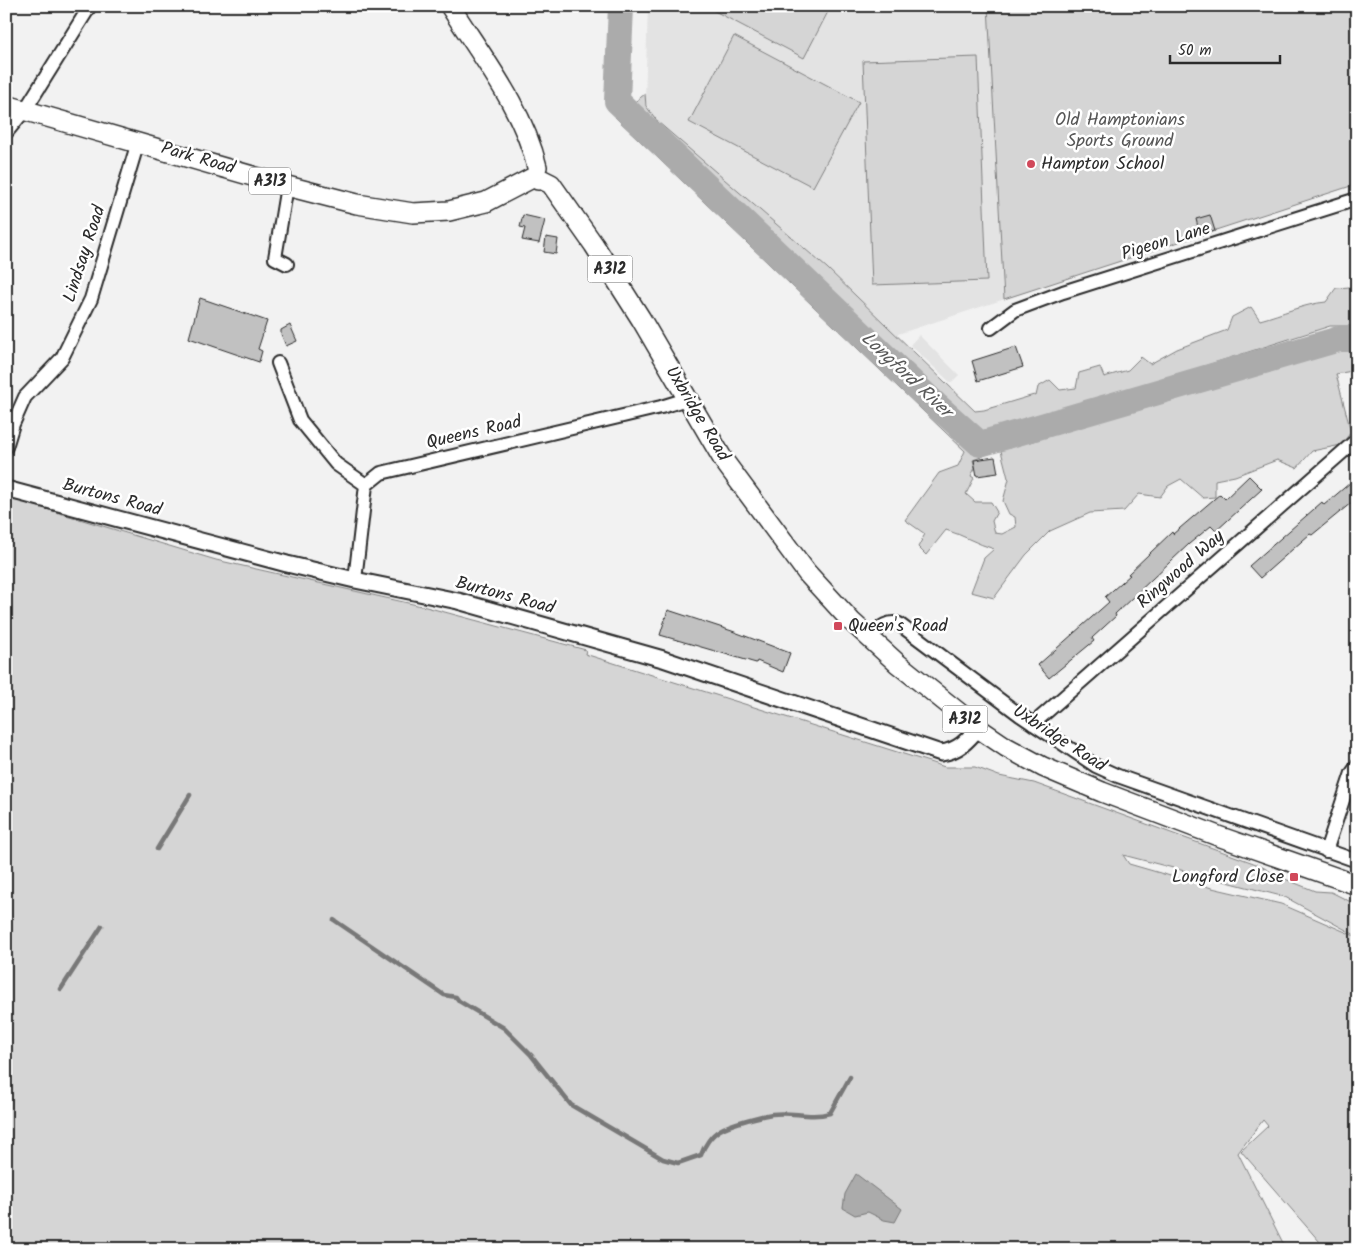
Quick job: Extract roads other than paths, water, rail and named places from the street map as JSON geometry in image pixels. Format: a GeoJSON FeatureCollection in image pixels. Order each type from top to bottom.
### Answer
{"type":"FeatureCollection","features":[{"type":"Feature","properties":{"kind":"main road"},"geometry":{"type":"LineString","coordinates":[[450,6],[511,101],[533,148],[537,174]]}},
{"type":"Feature","properties":{"kind":"main road","name":"Park Road"},"geometry":{"type":"LineString","coordinates":[[6,105],[287,186],[357,204],[413,213],[449,211],[486,202],[537,174]]}},
{"type":"Feature","properties":{"kind":"main road","name":"Uxbridge Road"},"geometry":{"type":"LineString","coordinates":[[537,174],[551,184],[594,245],[641,318],[724,461],[807,573],[869,638],[940,699],[978,728],[1006,747],[1043,767],[1218,836],[1357,885]]}},
{"type":"Feature","properties":{"kind":"street"},"geometry":{"type":"LineString","coordinates":[[6,134],[25,110],[90,6]]}},
{"type":"Feature","properties":{"kind":"street","name":"Lindsay Road"},"geometry":{"type":"LineString","coordinates":[[6,447],[12,424],[25,397],[62,358],[91,299],[138,142]]}},
{"type":"Feature","properties":{"kind":"street"},"geometry":{"type":"LineString","coordinates":[[287,186],[275,258],[287,264]]}},
{"type":"Feature","properties":{"kind":"street","name":"Pigeon Lane"},"geometry":{"type":"LineString","coordinates":[[991,328],[1015,310],[1063,292],[1357,199]]}},
{"type":"Feature","properties":{"kind":"street"},"geometry":{"type":"LineString","coordinates":[[278,363],[300,420],[336,464],[366,485],[355,580]]}},
{"type":"Feature","properties":{"kind":"street","name":"Queens Road"},"geometry":{"type":"LineString","coordinates":[[366,485],[381,473],[661,407],[687,399]]}},
{"type":"Feature","properties":{"kind":"street","name":"Ringwood Way"},"geometry":{"type":"LineString","coordinates":[[1033,724],[1353,443]]}},
{"type":"Feature","properties":{"kind":"street","name":"Burtons Road"},"geometry":{"type":"LineString","coordinates":[[6,489],[278,561],[355,580],[458,601],[662,659],[941,753],[951,752],[962,746],[978,728]]}},
{"type":"Feature","properties":{"kind":"street","name":"Uxbridge Road"},"geometry":{"type":"LineString","coordinates":[[869,638],[886,624],[892,622],[898,624],[1033,724],[1107,772],[1357,861]]}},
{"type":"Feature","properties":{"kind":"street"},"geometry":{"type":"LineString","coordinates":[[1326,851],[1352,773],[1357,766]]}},
{"type":"Feature","properties":{"kind":"waterway","name":"Longford River"},"geometry":{"type":"LineString","coordinates":[[621,6],[617,101],[936,405],[980,444],[1339,339],[1357,339]]}},
{"type":"Feature","properties":{"kind":"waterway"},"geometry":{"type":"LineString","coordinates":[[157,849],[190,795]]}},
{"type":"Feature","properties":{"kind":"waterway"},"geometry":{"type":"LineString","coordinates":[[334,920],[444,995],[456,997],[459,1001],[504,1028],[531,1055],[571,1105],[663,1159],[678,1163],[701,1155],[708,1141],[717,1132],[753,1118],[780,1113],[815,1115],[830,1113],[850,1077]]}},
{"type":"Feature","properties":{"kind":"waterway"},"geometry":{"type":"LineString","coordinates":[[61,989],[102,926]]}},
{"type":"Feature","properties":{"kind":"place","name":"Hampton School"},"geometry":{"type":"Point","coordinates":[1031,164]}},
{"type":"Feature","properties":{"kind":"place","name":"Queen's Road"},"geometry":{"type":"Point","coordinates":[838,626]}},
{"type":"Feature","properties":{"kind":"place","name":"Longford Close"},"geometry":{"type":"Point","coordinates":[1294,877]}},
{"type":"Feature","properties":{"kind":"park label","name":"Old Hamptonians Sports Ground"},"geometry":{"type":"Point","coordinates":[1120,130]}}]}
